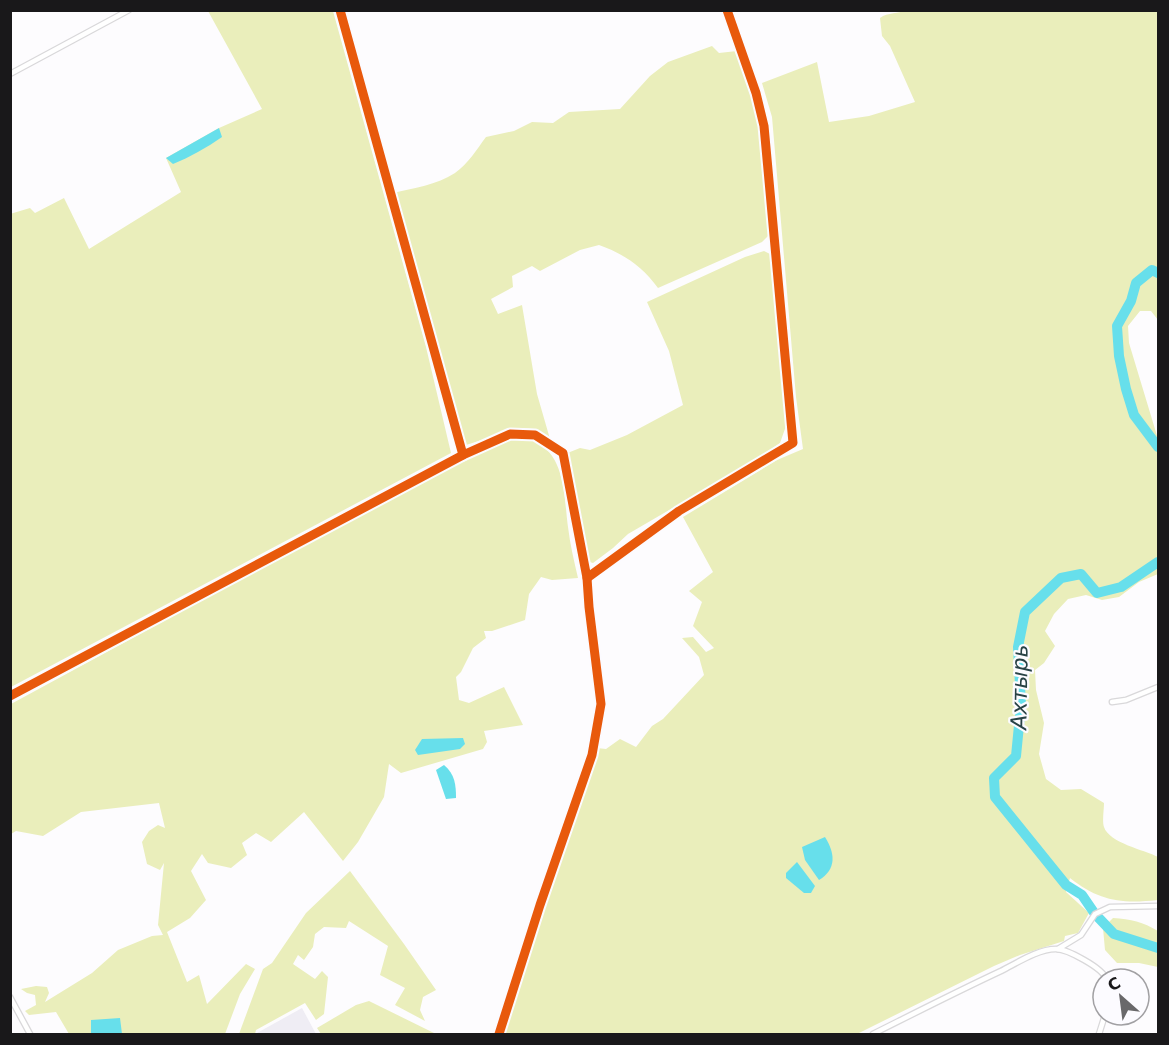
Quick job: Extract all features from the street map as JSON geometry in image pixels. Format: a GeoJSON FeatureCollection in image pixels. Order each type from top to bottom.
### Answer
{"type":"FeatureCollection","features":[{"type":"Feature","properties":{"kind":"street"},"geometry":{"type":"LineString","coordinates":[[10,74],[129,10]]}},
{"type":"Feature","properties":{"kind":"street"},"geometry":{"type":"LineString","coordinates":[[340,10],[463,455]]}},
{"type":"Feature","properties":{"kind":"street"},"geometry":{"type":"LineString","coordinates":[[587,579],[679,511],[793,443],[764,126],[756,93],[727,10]]}},
{"type":"Feature","properties":{"kind":"street"},"geometry":{"type":"LineString","coordinates":[[10,696],[463,455],[510,434],[535,435],[563,453],[587,579],[601,704],[592,755],[540,905],[499,1035]]}},
{"type":"Feature","properties":{"kind":"street"},"geometry":{"type":"LineString","coordinates":[[1112,702],[1126,700],[1158,687]]}},
{"type":"Feature","properties":{"kind":"street"},"geometry":{"type":"LineString","coordinates":[[873,1035],[1018,962],[1042,952],[1058,949],[1081,934],[1095,914],[1110,907],[1158,906]]}},
{"type":"Feature","properties":{"kind":"street"},"geometry":{"type":"LineString","coordinates":[[1058,949],[1094,967]]}},
{"type":"Feature","properties":{"kind":"street"},"geometry":{"type":"LineString","coordinates":[[10,996],[30,1035]]}},
{"type":"Feature","properties":{"kind":"shaded area"},"geometry":{"type":"Polygon","coordinates":[[[302,1008],[316,1034],[257,1034],[257,1033],[302,1008]]]}},
{"type":"Feature","properties":{"kind":"green space"},"geometry":{"type":"Polygon","coordinates":[[[908,10],[1158,11],[1158,320],[1151,311],[1140,311],[1128,326],[1129,343],[1158,439],[1158,574],[1139,582],[1119,597],[1102,600],[1086,595],[1068,599],[1054,614],[1045,631],[1055,646],[1044,663],[1035,670],[1036,690],[1044,723],[1039,754],[1046,779],[1061,790],[1081,789],[1104,803],[1103,825],[1107,833],[1120,842],[1158,857],[1158,900],[1111,899],[1091,892],[1070,878],[1066,892],[1089,913],[1078,933],[1065,936],[1064,941],[994,966],[857,1034],[501,1034],[597,748],[606,749],[620,739],[636,747],[652,726],[663,719],[704,675],[699,657],[682,638],[693,637],[706,652],[714,648],[693,626],[702,602],[689,591],[713,572],[683,517],[777,460],[803,449],[796,397],[772,117],[762,83],[817,62],[829,122],[869,116],[915,102],[890,46],[882,36],[880,18],[908,10]]]}},
{"type":"Feature","properties":{"kind":"green space"},"geometry":{"type":"Polygon","coordinates":[[[208,11],[333,11],[426,347],[451,453],[11,687],[10,214],[30,208],[35,213],[64,198],[89,249],[181,192],[166,158],[219,128],[262,109],[208,11]]]}},
{"type":"Feature","properties":{"kind":"green space"},"geometry":{"type":"Polygon","coordinates":[[[712,46],[719,53],[737,51],[754,96],[761,131],[769,221],[768,236],[762,242],[658,288],[646,273],[632,262],[617,252],[599,245],[580,250],[540,271],[532,266],[512,276],[513,287],[491,299],[498,314],[522,305],[537,394],[550,439],[534,429],[519,428],[466,445],[462,442],[393,193],[433,183],[455,173],[468,161],[486,137],[514,131],[532,122],[553,123],[569,112],[620,109],[650,76],[668,62],[712,46]]]}},
{"type":"Feature","properties":{"kind":"green space"},"geometry":{"type":"Polygon","coordinates":[[[764,251],[770,254],[775,269],[785,381],[786,426],[780,443],[628,534],[593,563],[586,561],[565,454],[580,448],[590,450],[627,435],[683,405],[669,351],[647,302],[745,257],[764,251]]]}},
{"type":"Feature","properties":{"kind":"green space"},"geometry":{"type":"Polygon","coordinates":[[[510,437],[530,440],[544,447],[558,466],[578,578],[552,580],[541,577],[529,594],[525,620],[492,631],[484,631],[486,638],[473,648],[456,677],[459,700],[469,703],[504,687],[523,725],[484,731],[487,742],[483,749],[401,773],[389,764],[384,797],[358,842],[343,861],[304,812],[271,842],[256,833],[242,843],[247,855],[231,868],[208,863],[202,854],[191,871],[206,900],[190,918],[167,932],[187,982],[199,975],[207,1004],[246,964],[255,969],[240,994],[225,1034],[69,1034],[56,1012],[29,1015],[25,1011],[36,1005],[35,995],[21,989],[36,986],[47,987],[49,993],[45,1002],[92,973],[118,950],[152,936],[163,935],[158,925],[164,863],[160,870],[147,864],[142,842],[149,831],[158,825],[165,828],[159,803],[81,812],[43,836],[16,831],[11,834],[11,704],[468,456],[510,437]]]}},
{"type":"Feature","properties":{"kind":"green space"},"geometry":{"type":"Polygon","coordinates":[[[350,871],[436,990],[423,997],[420,1010],[425,1021],[395,1005],[405,988],[380,975],[388,946],[349,921],[346,928],[324,927],[315,934],[313,947],[304,960],[298,955],[293,964],[315,979],[322,971],[328,977],[324,1014],[316,1020],[305,1003],[256,1030],[255,1034],[239,1034],[263,969],[272,963],[306,913],[350,871]]]}},
{"type":"Feature","properties":{"kind":"green space"},"geometry":{"type":"Polygon","coordinates":[[[1113,918],[1137,922],[1158,931],[1158,967],[1139,963],[1117,963],[1105,950],[1103,928],[1113,918]]]}},
{"type":"Feature","properties":{"kind":"green space"},"geometry":{"type":"Polygon","coordinates":[[[369,1001],[436,1034],[321,1034],[317,1028],[356,1005],[369,1001]]]}},
{"type":"Feature","properties":{"kind":"water"},"geometry":{"type":"Polygon","coordinates":[[[219,128],[222,137],[198,152],[173,164],[166,158],[219,128]]]}},
{"type":"Feature","properties":{"kind":"water"},"geometry":{"type":"Polygon","coordinates":[[[463,738],[465,744],[460,749],[418,755],[415,750],[422,739],[463,738]]]}},
{"type":"Feature","properties":{"kind":"water"},"geometry":{"type":"Polygon","coordinates":[[[444,765],[451,772],[454,780],[456,798],[446,799],[436,770],[444,765]]]}},
{"type":"Feature","properties":{"kind":"water"},"geometry":{"type":"Polygon","coordinates":[[[825,837],[831,849],[832,860],[829,871],[819,880],[805,860],[802,847],[825,837]]]}},
{"type":"Feature","properties":{"kind":"water"},"geometry":{"type":"Polygon","coordinates":[[[797,862],[815,886],[811,893],[804,893],[786,878],[786,873],[797,862]]]}},
{"type":"Feature","properties":{"kind":"water"},"geometry":{"type":"Polygon","coordinates":[[[120,1018],[122,1034],[91,1034],[91,1020],[120,1018]]]}},
{"type":"Feature","properties":{"kind":"waterway","name":"Ахтырь"},"geometry":{"type":"LineString","coordinates":[[1158,273],[1152,270],[1136,283],[1131,301],[1117,326],[1119,356],[1134,415],[1158,447]]}},
{"type":"Feature","properties":{"kind":"waterway","name":"Ахтырь"},"geometry":{"type":"LineString","coordinates":[[1158,562],[1121,587],[1097,593],[1081,574],[1061,578],[1025,612],[1018,647],[1021,705],[1016,756],[994,778],[995,797],[1066,885],[1082,895],[1095,914],[1114,934],[1158,948]]}},
{"type":"Feature","properties":{"kind":"cycle path"},"geometry":{"type":"LineString","coordinates":[[10,696],[463,455],[340,10]]}},
{"type":"Feature","properties":{"kind":"cycle path"},"geometry":{"type":"LineString","coordinates":[[587,578],[679,511],[793,443],[764,126],[756,93],[727,10]]}},
{"type":"Feature","properties":{"kind":"cycle path"},"geometry":{"type":"LineString","coordinates":[[463,455],[510,434],[535,435],[563,453],[587,578],[601,704],[592,755],[540,905],[499,1034]]}}]}
